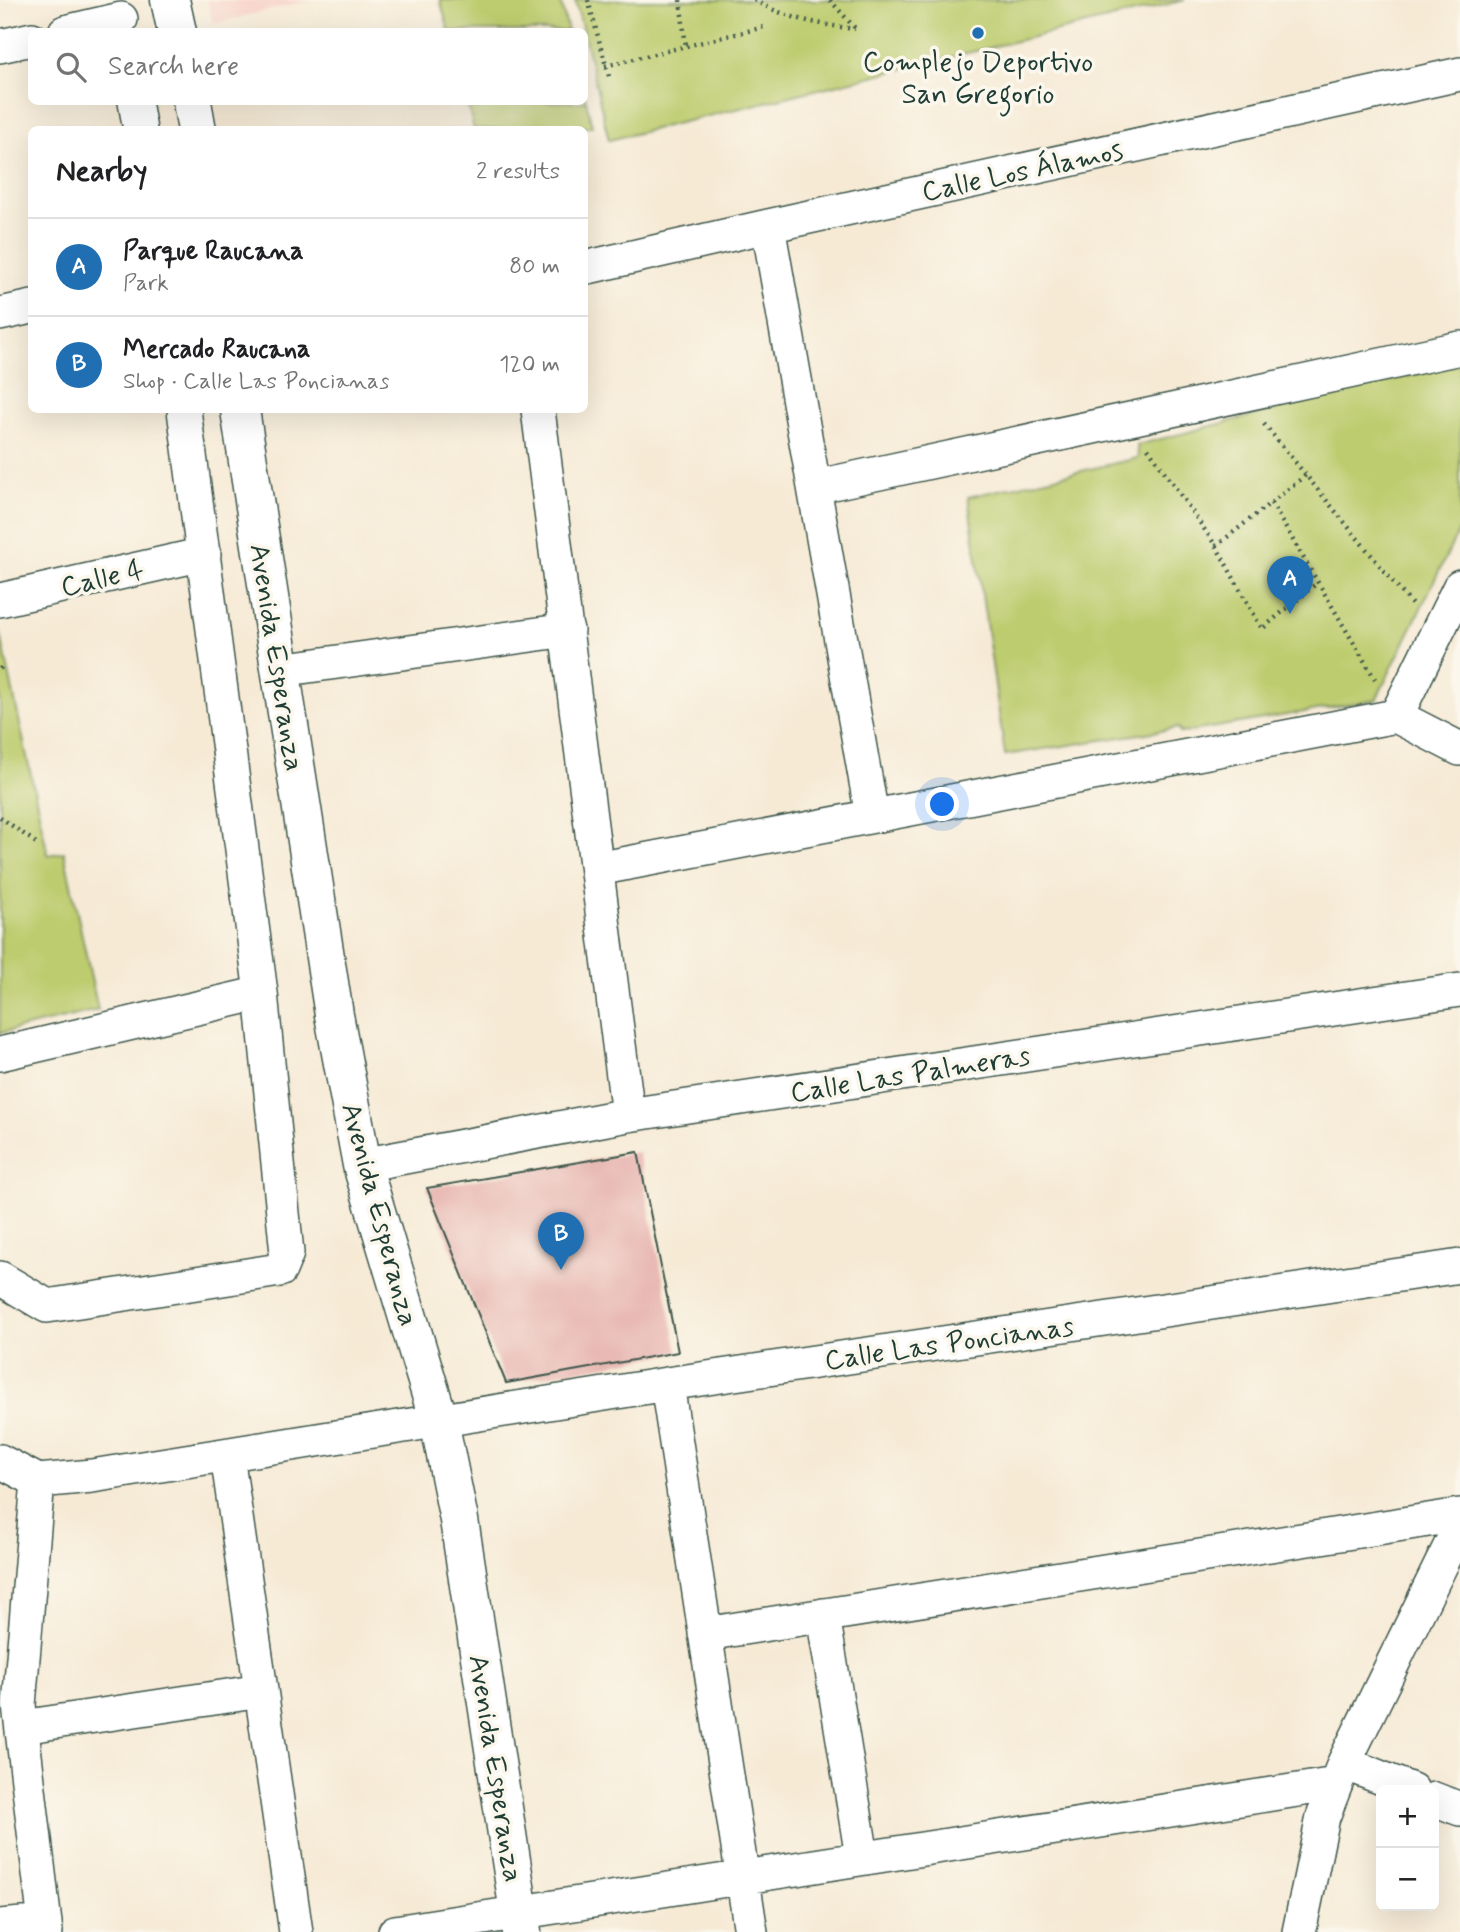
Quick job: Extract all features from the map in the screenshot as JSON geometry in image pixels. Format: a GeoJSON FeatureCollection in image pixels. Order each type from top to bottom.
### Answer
{"type":"FeatureCollection","features":[{"type":"Feature","properties":{"kind":"street"},"geometry":{"type":"LineString","coordinates":[[170,0],[176,28]]}},
{"type":"Feature","properties":{"kind":"street"},"geometry":{"type":"LineString","coordinates":[[0,46],[28,40]]}},
{"type":"Feature","properties":{"kind":"street","name":"Calle Los Álamos"},"geometry":{"type":"LineString","coordinates":[[588,267],[1460,74]]}},
{"type":"Feature","properties":{"kind":"street"},"geometry":{"type":"LineString","coordinates":[[136,105],[139,126]]}},
{"type":"Feature","properties":{"kind":"street"},"geometry":{"type":"LineString","coordinates":[[193,105],[196,126]]}},
{"type":"Feature","properties":{"kind":"street"},"geometry":{"type":"LineString","coordinates":[[768,226],[872,816]]}},
{"type":"Feature","properties":{"kind":"street"},"geometry":{"type":"LineString","coordinates":[[0,314],[28,308]]}},
{"type":"Feature","properties":{"kind":"street"},"geometry":{"type":"LineString","coordinates":[[814,487],[1460,348]]}},
{"type":"Feature","properties":{"kind":"street"},"geometry":{"type":"LineString","coordinates":[[0,1278],[47,1306],[280,1270],[287,1254],[261,993],[184,413]]}},
{"type":"Feature","properties":{"kind":"street","name":"Avenida Esperanza"},"geometry":{"type":"LineString","coordinates":[[240,413],[334,1015],[362,1165],[439,1421],[459,1520],[520,1923]]}},
{"type":"Feature","properties":{"kind":"street"},"geometry":{"type":"LineString","coordinates":[[538,413],[628,1115]]}},
{"type":"Feature","properties":{"kind":"street","name":"Calle 4"},"geometry":{"type":"LineString","coordinates":[[0,600],[204,554]]}},
{"type":"Feature","properties":{"kind":"street"},"geometry":{"type":"LineString","coordinates":[[1396,716],[1460,586]]}},
{"type":"Feature","properties":{"kind":"street"},"geometry":{"type":"LineString","coordinates":[[280,670],[567,630]]}},
{"type":"Feature","properties":{"kind":"street"},"geometry":{"type":"LineString","coordinates":[[597,869],[1396,716],[1460,749]]}},
{"type":"Feature","properties":{"kind":"street","name":"Calle Las Palmeras"},"geometry":{"type":"LineString","coordinates":[[362,1165],[628,1115],[1460,990]]}},
{"type":"Feature","properties":{"kind":"street"},"geometry":{"type":"LineString","coordinates":[[0,1054],[261,993]]}},
{"type":"Feature","properties":{"kind":"street","name":"Calle Las Poncianas"},"geometry":{"type":"LineString","coordinates":[[38,1481],[92,1476],[667,1384],[1460,1266]]}},
{"type":"Feature","properties":{"kind":"street"},"geometry":{"type":"LineString","coordinates":[[667,1384],[751,1932]]}},
{"type":"Feature","properties":{"kind":"street"},"geometry":{"type":"LineString","coordinates":[[228,1455],[296,1932]]}},
{"type":"Feature","properties":{"kind":"street"},"geometry":{"type":"LineString","coordinates":[[0,1461],[38,1481],[19,1705],[45,1927],[0,1926]]}},
{"type":"Feature","properties":{"kind":"street"},"geometry":{"type":"LineString","coordinates":[[705,1634],[1460,1515]]}},
{"type":"Feature","properties":{"kind":"street"},"geometry":{"type":"LineString","coordinates":[[1299,1932],[1323,1817],[1340,1774],[1460,1526]]}},
{"type":"Feature","properties":{"kind":"street"},"geometry":{"type":"LineString","coordinates":[[822,1615],[862,1857]]}},
{"type":"Feature","properties":{"kind":"street"},"geometry":{"type":"LineString","coordinates":[[22,1727],[261,1691]]}},
{"type":"Feature","properties":{"kind":"street"},"geometry":{"type":"LineString","coordinates":[[395,1932],[520,1923],[744,1876],[1340,1774],[1390,1785]]}},
{"type":"Feature","properties":{"kind":"street"},"geometry":{"type":"LineString","coordinates":[[1439,1800],[1460,1809]]}},
{"type":"Feature","properties":{"kind":"path"},"geometry":{"type":"LineString","coordinates":[[588,0],[610,80]]}},
{"type":"Feature","properties":{"kind":"path"},"geometry":{"type":"LineString","coordinates":[[680,0],[686,46]]}},
{"type":"Feature","properties":{"kind":"path"},"geometry":{"type":"LineString","coordinates":[[754,0],[769,9],[806,22],[855,29],[831,0]]}},
{"type":"Feature","properties":{"kind":"path"},"geometry":{"type":"LineString","coordinates":[[606,66],[765,27]]}},
{"type":"Feature","properties":{"kind":"path"},"geometry":{"type":"LineString","coordinates":[[1259,418],[1413,606]]}},
{"type":"Feature","properties":{"kind":"path"},"geometry":{"type":"LineString","coordinates":[[1147,447],[1216,546],[1262,629],[1317,583]]}},
{"type":"Feature","properties":{"kind":"path"},"geometry":{"type":"LineString","coordinates":[[1216,546],[1306,475]]}},
{"type":"Feature","properties":{"kind":"path"},"geometry":{"type":"LineString","coordinates":[[1271,503],[1376,679]]}},
{"type":"Feature","properties":{"kind":"path"},"geometry":{"type":"LineString","coordinates":[[0,817],[39,845]]}},
{"type":"Feature","properties":{"kind":"shaded area"},"geometry":{"type":"Polygon","coordinates":[[[207,0],[310,0],[213,24],[207,0]]]}},
{"type":"Feature","properties":{"kind":"green space"},"geometry":{"type":"Polygon","coordinates":[[[440,0],[560,0],[567,28],[448,28],[440,0]]]}},
{"type":"Feature","properties":{"kind":"green space"},"geometry":{"type":"Polygon","coordinates":[[[575,0],[1185,0],[609,140],[588,52],[588,28],[582,28],[575,0]]]}},
{"type":"Feature","properties":{"kind":"green space"},"geometry":{"type":"Polygon","coordinates":[[[468,105],[587,105],[592,126],[588,127],[473,126],[468,105]]]}},
{"type":"Feature","properties":{"kind":"green space"},"geometry":{"type":"Polygon","coordinates":[[[1460,363],[1460,528],[1376,700],[1180,733],[1179,728],[1005,755],[968,497],[1138,458],[1137,445],[1460,363]]]}},
{"type":"Feature","properties":{"kind":"green space"},"geometry":{"type":"Polygon","coordinates":[[[0,631],[48,855],[64,852],[98,1010],[0,1033],[0,631]]]}},
{"type":"Feature","properties":{"kind":"building"},"geometry":{"type":"Polygon","coordinates":[[[638,1152],[678,1352],[506,1383],[427,1188],[638,1152]]]}},
{"type":"Feature","properties":{"kind":"place","name":"Complejo Deportivo San Gregorio"},"geometry":{"type":"Point","coordinates":[978,33]}},
{"type":"Feature","properties":{"kind":"place","name":"Parque Raucana"},"geometry":{"type":"Point","coordinates":[1290,614]}},
{"type":"Feature","properties":{"kind":"place","name":"Mercado Raucana"},"geometry":{"type":"Point","coordinates":[561,1270]}}]}
